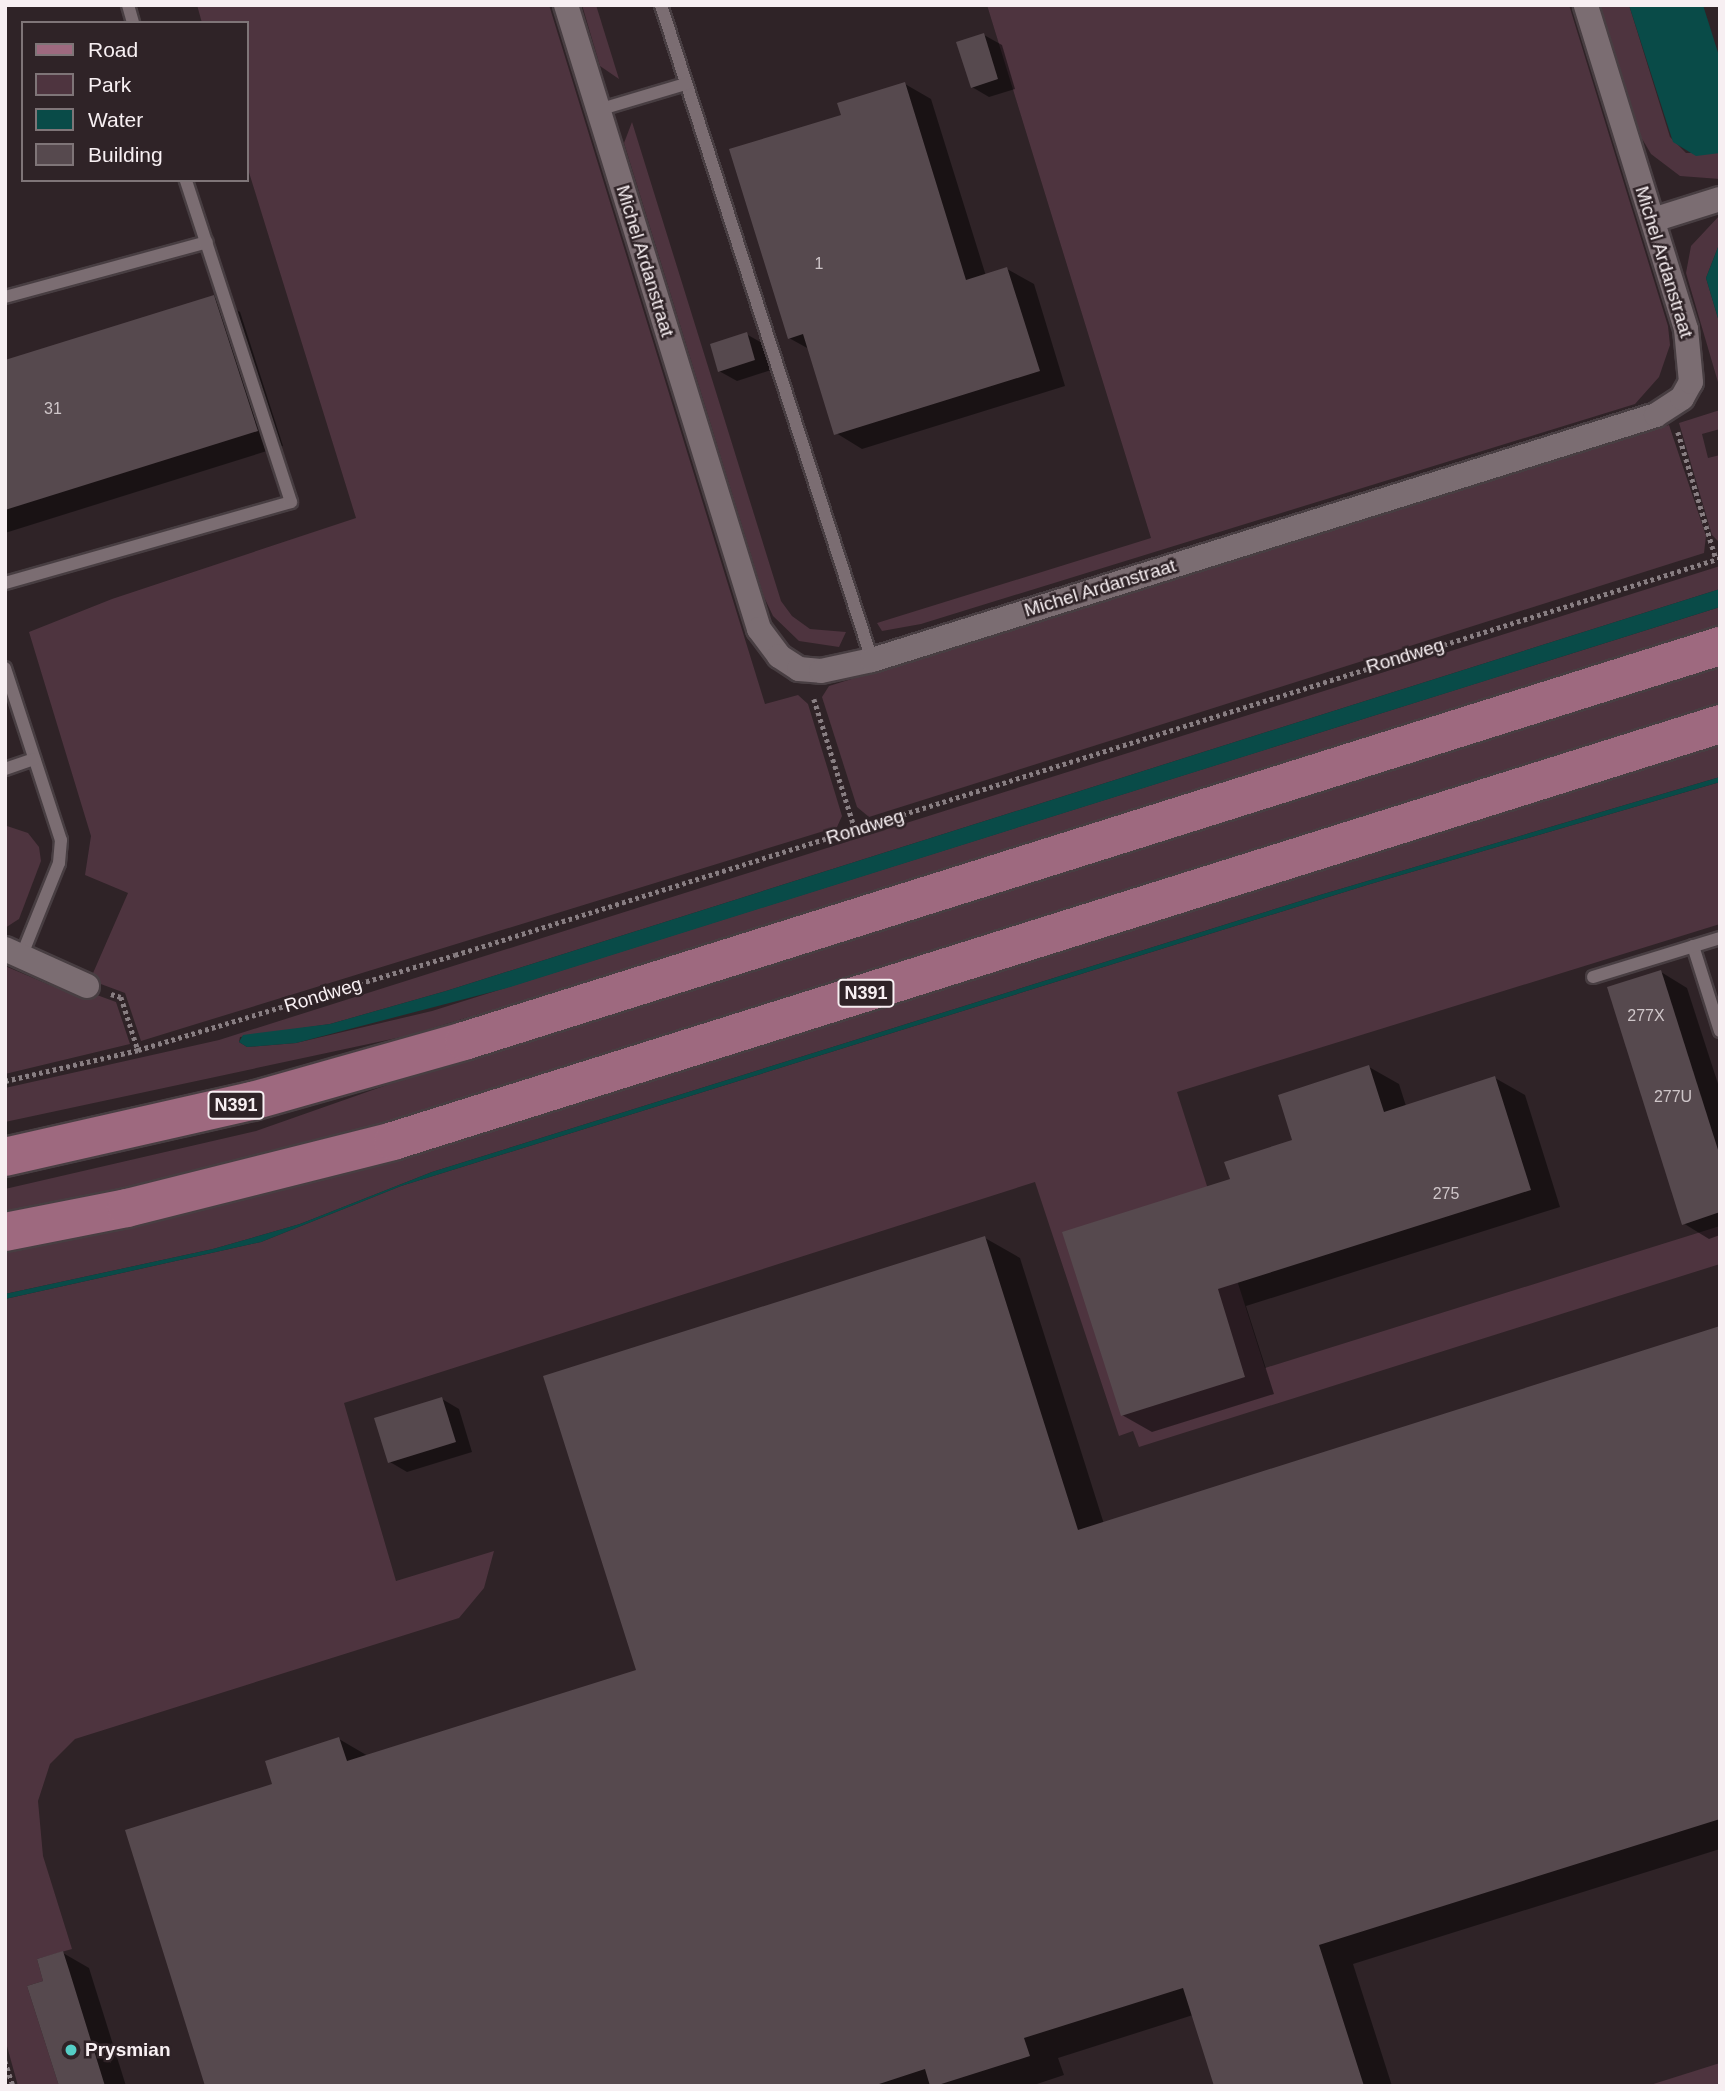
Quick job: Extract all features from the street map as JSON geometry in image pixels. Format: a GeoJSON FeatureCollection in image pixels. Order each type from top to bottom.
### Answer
{"type":"FeatureCollection","features":[{"type":"Feature","properties":{"kind":"main road","name":"N391"},"geometry":{"type":"LineString","coordinates":[[5,1157],[252,1101],[464,1041],[1720,646]]}},
{"type":"Feature","properties":{"kind":"main road","name":"N391"},"geometry":{"type":"LineString","coordinates":[[5,1233],[164,1199],[393,1141],[1720,724]]}},
{"type":"Feature","properties":{"kind":"street","name":"Michel Ardanstraat"},"geometry":{"type":"LineString","coordinates":[[566,5],[759,629],[779,656],[811,670],[872,660],[1666,409],[1682,398],[1691,382],[1691,353],[1586,5]]}},
{"type":"Feature","properties":{"kind":"street"},"geometry":{"type":"LineString","coordinates":[[1653,220],[1720,199]]}},
{"type":"Feature","properties":{"kind":"street"},"geometry":{"type":"LineString","coordinates":[[13,953],[87,986]]}},
{"type":"Feature","properties":{"kind":"lane"},"geometry":{"type":"LineString","coordinates":[[660,5],[872,660]]}},
{"type":"Feature","properties":{"kind":"lane"},"geometry":{"type":"LineString","coordinates":[[598,110],[686,84]]}},
{"type":"Feature","properties":{"kind":"lane"},"geometry":{"type":"LineString","coordinates":[[5,583],[290,502],[187,182]]}},
{"type":"Feature","properties":{"kind":"lane"},"geometry":{"type":"LineString","coordinates":[[5,297],[207,242]]}},
{"type":"Feature","properties":{"kind":"lane"},"geometry":{"type":"LineString","coordinates":[[5,668],[61,840],[59,863],[13,953]]}},
{"type":"Feature","properties":{"kind":"lane"},"geometry":{"type":"LineString","coordinates":[[5,769],[34,759]]}},
{"type":"Feature","properties":{"kind":"lane"},"geometry":{"type":"LineString","coordinates":[[1593,977],[1720,938]]}},
{"type":"Feature","properties":{"kind":"lane"},"geometry":{"type":"LineString","coordinates":[[1693,946],[1720,1031]]}},
{"type":"Feature","properties":{"kind":"path"},"geometry":{"type":"LineString","coordinates":[[1666,409],[1675,425],[1718,558]]}},
{"type":"Feature","properties":{"kind":"path","name":"Rondweg"},"geometry":{"type":"LineString","coordinates":[[5,1081],[138,1050],[855,830],[1718,558]]}},
{"type":"Feature","properties":{"kind":"path"},"geometry":{"type":"LineString","coordinates":[[811,670],[812,691],[855,830]]}},
{"type":"Feature","properties":{"kind":"path"},"geometry":{"type":"LineString","coordinates":[[87,986],[121,997],[138,1050]]}},
{"type":"Feature","properties":{"kind":"path"},"geometry":{"type":"LineString","coordinates":[[5,2061],[13,2086]]}},
{"type":"Feature","properties":{"kind":"green space"},"geometry":{"type":"Polygon","coordinates":[[[197,5],[549,5],[765,704],[798,695],[808,704],[842,816],[837,827],[141,1041],[125,993],[90,980],[128,893],[85,875],[91,836],[29,632],[112,599],[356,518],[248,169],[248,21],[201,21],[197,5]]]}},
{"type":"Feature","properties":{"kind":"green space"},"geometry":{"type":"Polygon","coordinates":[[[582,5],[596,5],[619,79],[600,66],[582,5]]]}},
{"type":"Feature","properties":{"kind":"green space"},"geometry":{"type":"Polygon","coordinates":[[[987,5],[1569,5],[1668,326],[1670,345],[1659,377],[1635,404],[921,624],[882,631],[877,623],[1151,538],[987,5]]]}},
{"type":"Feature","properties":{"kind":"green space"},"geometry":{"type":"Polygon","coordinates":[[[1600,5],[1629,5],[1670,137],[1686,153],[1720,153],[1720,179],[1680,176],[1651,154],[1641,137],[1600,5]]]}},
{"type":"Feature","properties":{"kind":"green space"},"geometry":{"type":"Polygon","coordinates":[[[632,122],[781,601],[792,616],[810,629],[846,632],[839,647],[799,641],[773,616],[764,597],[624,143],[632,122]]]}},
{"type":"Feature","properties":{"kind":"green space"},"geometry":{"type":"Polygon","coordinates":[[[1720,215],[1720,242],[1706,278],[1720,325],[1720,389],[1686,273],[1691,246],[1720,215]]]}},
{"type":"Feature","properties":{"kind":"green space"},"geometry":{"type":"Polygon","coordinates":[[[1720,410],[1720,429],[1702,434],[1708,458],[1720,455],[1720,543],[1712,535],[1679,423],[1720,410]]]}},
{"type":"Feature","properties":{"kind":"green space"},"geometry":{"type":"Polygon","coordinates":[[[1669,425],[1706,536],[1704,553],[869,817],[857,807],[822,697],[829,686],[1669,425]]]}},
{"type":"Feature","properties":{"kind":"green space"},"geometry":{"type":"Polygon","coordinates":[[[1720,566],[1720,589],[446,991],[330,1024],[240,1037],[239,1042],[247,1047],[296,1043],[432,1011],[1720,607],[1720,625],[820,912],[406,1036],[5,1122],[5,1088],[219,1040],[1720,566]]]}},
{"type":"Feature","properties":{"kind":"green space"},"geometry":{"type":"Polygon","coordinates":[[[1720,665],[1720,704],[460,1102],[212,1170],[5,1216],[5,1189],[256,1131],[455,1061],[1720,665]]]}},
{"type":"Feature","properties":{"kind":"green space"},"geometry":{"type":"Polygon","coordinates":[[[1720,744],[1720,777],[1320,895],[432,1172],[300,1224],[213,1249],[5,1294],[5,1253],[270,1191],[540,1115],[1720,744]]]}},
{"type":"Feature","properties":{"kind":"green space"},"geometry":{"type":"Polygon","coordinates":[[[1720,782],[1720,924],[1177,1092],[1265,1368],[1720,1226],[1720,1264],[1139,1447],[1133,1431],[1119,1436],[1035,1182],[344,1403],[396,1581],[494,1551],[484,1588],[459,1618],[75,1739],[50,1764],[38,1801],[43,1856],[72,1949],[37,1959],[43,1981],[27,1986],[59,2086],[18,2086],[5,2039],[5,1299],[261,1242],[401,1186],[1367,885],[1720,782]]]}},
{"type":"Feature","properties":{"kind":"green space"},"geometry":{"type":"Polygon","coordinates":[[[7,826],[28,833],[39,847],[41,861],[19,919],[5,928],[7,826]]]}},
{"type":"Feature","properties":{"kind":"green space"},"geometry":{"type":"Polygon","coordinates":[[[5,966],[83,999],[86,991],[116,1002],[130,1044],[5,1074],[5,966]]]}},
{"type":"Feature","properties":{"kind":"green space"},"geometry":{"type":"Polygon","coordinates":[[[1720,2063],[1720,2086],[1647,2086],[1720,2063]]]}},
{"type":"Feature","properties":{"kind":"water"},"geometry":{"type":"Polygon","coordinates":[[[1629,5],[1703,5],[1720,59],[1720,153],[1696,156],[1673,142],[1629,5]]]}},
{"type":"Feature","properties":{"kind":"water"},"geometry":{"type":"Polygon","coordinates":[[[1720,242],[1720,325],[1706,278],[1720,242]]]}},
{"type":"Feature","properties":{"kind":"water"},"geometry":{"type":"Polygon","coordinates":[[[1720,589],[1720,607],[507,988],[296,1043],[247,1047],[239,1042],[243,1035],[330,1024],[446,991],[1720,589]]]}},
{"type":"Feature","properties":{"kind":"water"},"geometry":{"type":"Polygon","coordinates":[[[1720,777],[1720,782],[1367,885],[401,1186],[261,1242],[5,1299],[5,1294],[213,1249],[300,1224],[432,1172],[1320,895],[1720,777]]]}},
{"type":"Feature","properties":{"kind":"building"},"geometry":{"type":"Polygon","coordinates":[[[984,33],[998,79],[971,88],[956,42],[984,33]]]}},
{"type":"Feature","properties":{"kind":"building"},"geometry":{"type":"Polygon","coordinates":[[[905,82],[966,280],[1007,267],[1040,371],[834,435],[803,334],[788,339],[729,149],[841,115],[837,103],[905,82]]]}},
{"type":"Feature","properties":{"kind":"building"},"geometry":{"type":"Polygon","coordinates":[[[214,295],[258,431],[5,510],[5,360],[214,295]]]}},
{"type":"Feature","properties":{"kind":"building"},"geometry":{"type":"Polygon","coordinates":[[[747,332],[755,360],[718,372],[710,344],[747,332]]]}},
{"type":"Feature","properties":{"kind":"building"},"geometry":{"type":"Polygon","coordinates":[[[1661,970],[1720,1156],[1720,1212],[1682,1225],[1607,987],[1661,970]]]}},
{"type":"Feature","properties":{"kind":"building"},"geometry":{"type":"Polygon","coordinates":[[[1369,1065],[1384,1112],[1495,1076],[1531,1190],[1218,1289],[1245,1377],[1121,1416],[1062,1232],[1230,1179],[1224,1162],[1292,1140],[1278,1095],[1369,1065]]]}},
{"type":"Feature","properties":{"kind":"building"},"geometry":{"type":"Polygon","coordinates":[[[985,1236],[1078,1530],[1720,1326],[1720,1819],[1319,1945],[1364,2086],[1214,2086],[1183,1988],[1024,2038],[1030,2056],[935,2086],[930,2086],[925,2069],[873,2086],[205,2086],[125,1830],[272,1784],[265,1761],[339,1737],[347,1761],[636,1670],[543,1376],[985,1236]]]}},
{"type":"Feature","properties":{"kind":"building"},"geometry":{"type":"Polygon","coordinates":[[[442,1397],[456,1442],[388,1463],[374,1418],[442,1397]]]}},
{"type":"Feature","properties":{"kind":"building"},"geometry":{"type":"Polygon","coordinates":[[[63,1951],[105,2086],[59,2086],[27,1986],[43,1981],[37,1959],[63,1951]]]}},
{"type":"Feature","properties":{"kind":"place","name":"Prysmian"},"geometry":{"type":"Point","coordinates":[71,2050]}}]}
